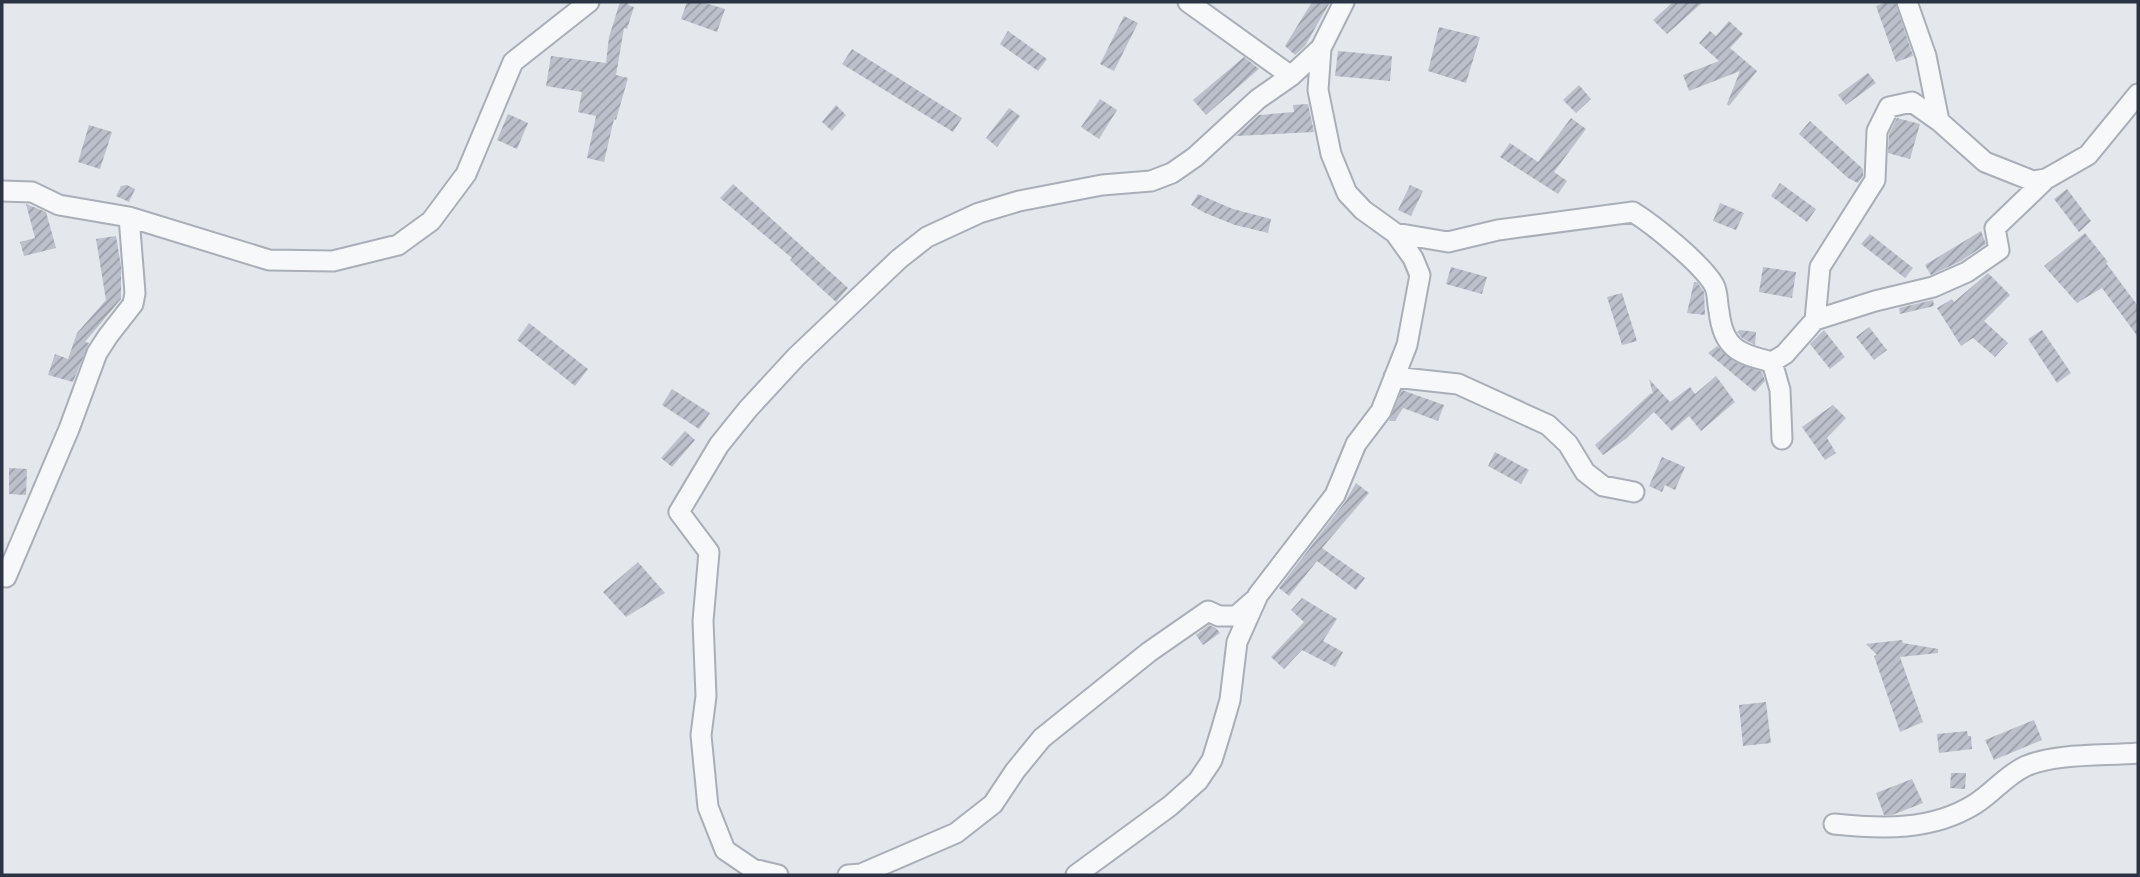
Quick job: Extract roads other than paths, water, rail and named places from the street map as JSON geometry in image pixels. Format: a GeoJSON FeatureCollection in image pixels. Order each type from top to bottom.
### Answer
{"type":"FeatureCollection","features":[{"type":"Feature","properties":{"kind":"street"},"geometry":{"type":"LineString","coordinates":[[2,191],[32,192],[59,205],[129,217],[269,260],[333,261],[398,245],[431,221],[466,174],[513,62],[589,2]]}},
{"type":"Feature","properties":{"kind":"street"},"geometry":{"type":"LineString","coordinates":[[1188,2],[1291,76]]}},
{"type":"Feature","properties":{"kind":"street"},"geometry":{"type":"LineString","coordinates":[[778,875],[753,869],[725,850],[708,807],[701,736],[706,696],[703,621],[709,552],[680,512],[719,445],[796,357],[927,237],[979,213],[1019,201],[1102,185],[1151,181],[1172,173],[1195,157],[1258,99],[1291,76],[1321,48],[1344,2]]}},
{"type":"Feature","properties":{"kind":"street"},"geometry":{"type":"LineString","coordinates":[[1907,2],[1926,56],[1939,121]]}},
{"type":"Feature","properties":{"kind":"street"},"geometry":{"type":"LineString","coordinates":[[848,875],[861,874],[956,833],[993,804],[1042,738],[1149,652],[1208,611],[1219,616],[1236,616],[1258,595],[1335,495],[1356,444],[1381,411],[1407,345],[1420,275],[1413,258],[1395,233],[1363,210],[1347,193],[1331,154],[1318,90],[1321,48]]}},
{"type":"Feature","properties":{"kind":"street"},"geometry":{"type":"LineString","coordinates":[[1395,233],[1448,242],[1498,230],[1633,212],[1649,222],[1705,272],[1715,286],[1721,329],[1731,344],[1745,356],[1772,362],[1785,354],[1815,320],[1875,301],[1933,287],[1967,272],[1998,250],[1995,228],[2046,179],[2088,155],[2138,94]]}},
{"type":"Feature","properties":{"kind":"street"},"geometry":{"type":"LineString","coordinates":[[1815,320],[1820,267],[1875,180],[1877,131],[1889,107],[1912,102],[1939,121],[1985,162],[2033,181],[2046,179]]}},
{"type":"Feature","properties":{"kind":"street"},"geometry":{"type":"LineString","coordinates":[[6,577],[69,429],[97,353],[133,304],[135,293],[129,217]]}},
{"type":"Feature","properties":{"kind":"street"},"geometry":{"type":"LineString","coordinates":[[1772,362],[1780,390],[1782,439]]}},
{"type":"Feature","properties":{"kind":"street"},"geometry":{"type":"LineString","coordinates":[[1394,377],[1458,384],[1548,425],[1568,444],[1585,472],[1603,486],[1634,492]]}},
{"type":"Feature","properties":{"kind":"street"},"geometry":{"type":"LineString","coordinates":[[1076,875],[1170,806],[1199,781],[1212,760],[1230,700],[1237,642],[1258,595]]}},
{"type":"Feature","properties":{"kind":"street"},"geometry":{"type":"LineString","coordinates":[[1834,824],[1886,829],[1952,818],[1977,803],[2025,766],[2046,760],[2138,753]]}}]}
